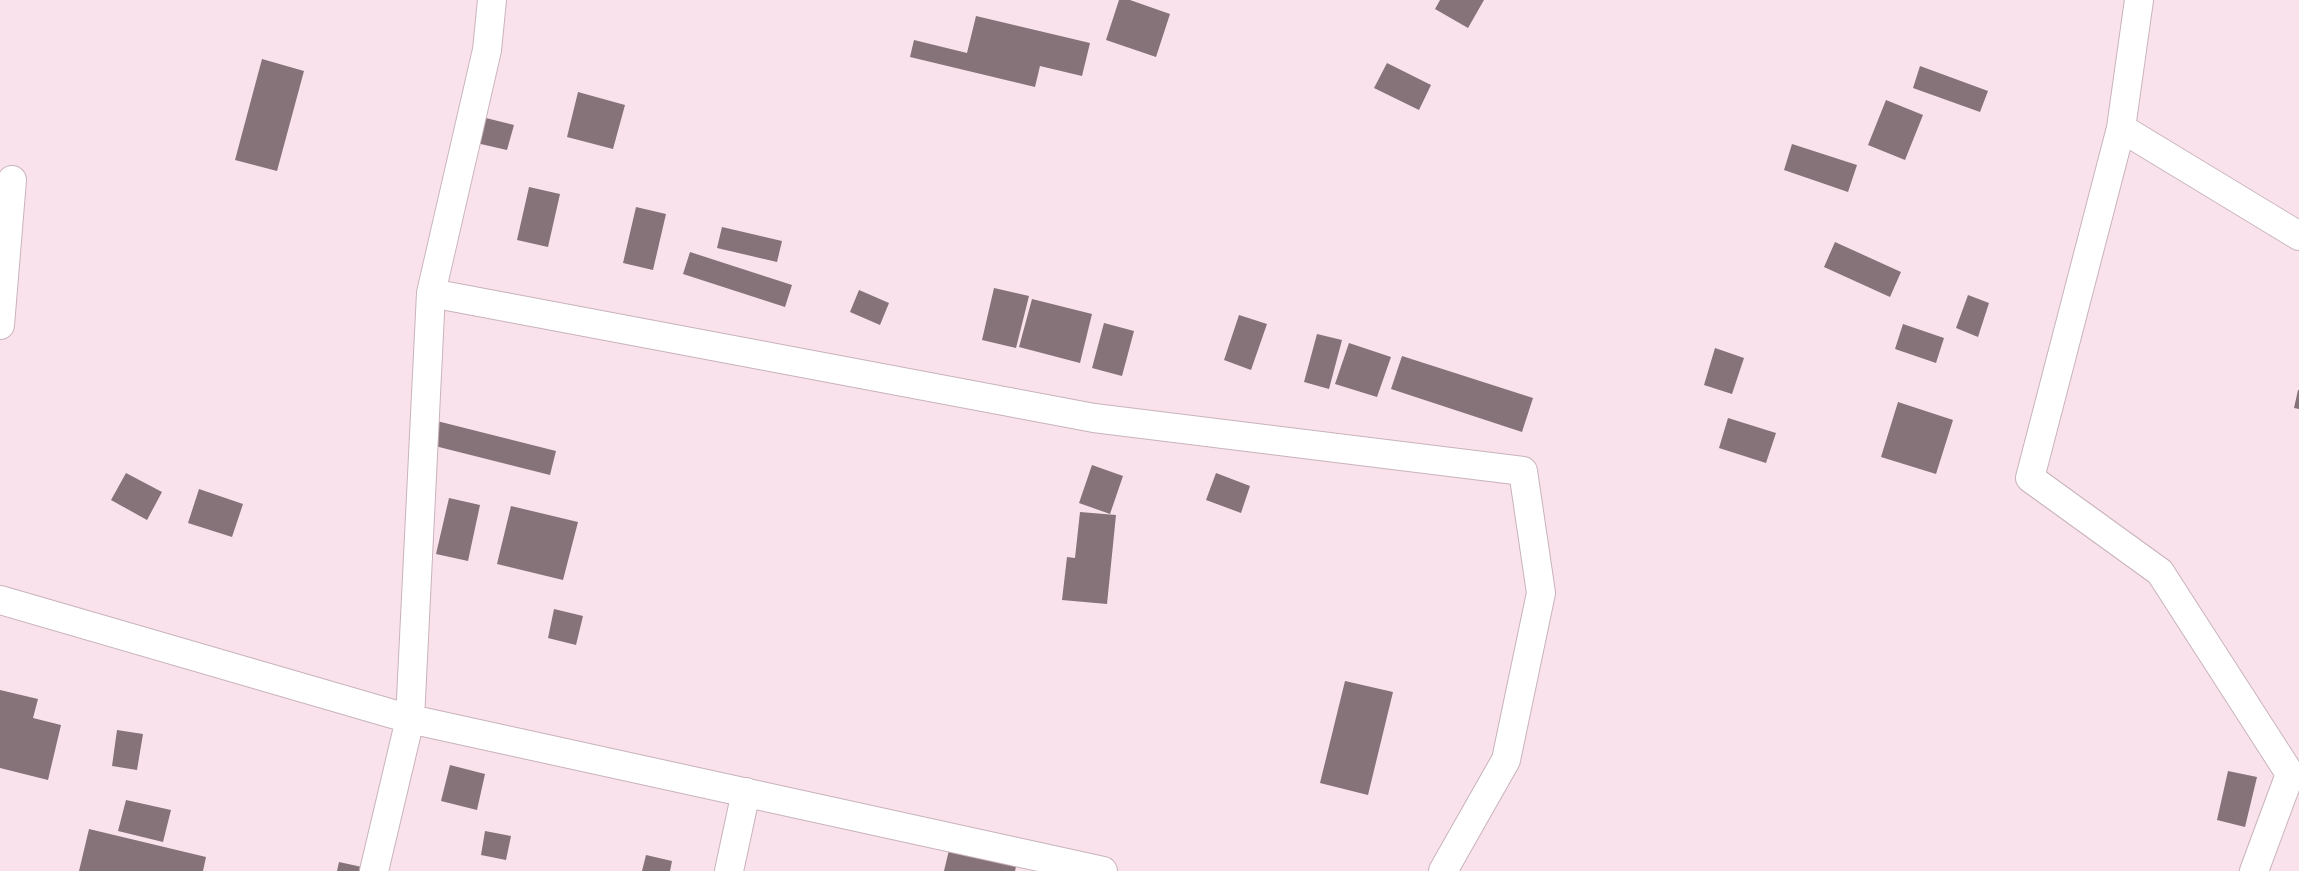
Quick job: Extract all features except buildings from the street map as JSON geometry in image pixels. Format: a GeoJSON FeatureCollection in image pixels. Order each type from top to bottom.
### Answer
{"type":"FeatureCollection","features":[{"type":"Feature","properties":{"kind":"street"},"geometry":{"type":"LineString","coordinates":[[374,871],[410,718],[431,293],[487,50],[492,0]]}},
{"type":"Feature","properties":{"kind":"street"},"geometry":{"type":"LineString","coordinates":[[2139,0],[2121,128],[2030,478],[2160,572],[2290,774],[2254,871]]}},
{"type":"Feature","properties":{"kind":"street"},"geometry":{"type":"LineString","coordinates":[[2121,128],[2299,236]]}},
{"type":"Feature","properties":{"kind":"street"},"geometry":{"type":"LineString","coordinates":[[0,325],[12,180]]}},
{"type":"Feature","properties":{"kind":"street"},"geometry":{"type":"LineString","coordinates":[[431,293],[1094,418],[1523,471],[1541,593],[1506,760],[1443,871]]}},
{"type":"Feature","properties":{"kind":"street"},"geometry":{"type":"LineString","coordinates":[[0,600],[410,718],[1104,871]]}},
{"type":"Feature","properties":{"kind":"street"},"geometry":{"type":"LineString","coordinates":[[729,871],[746,792]]}}]}
